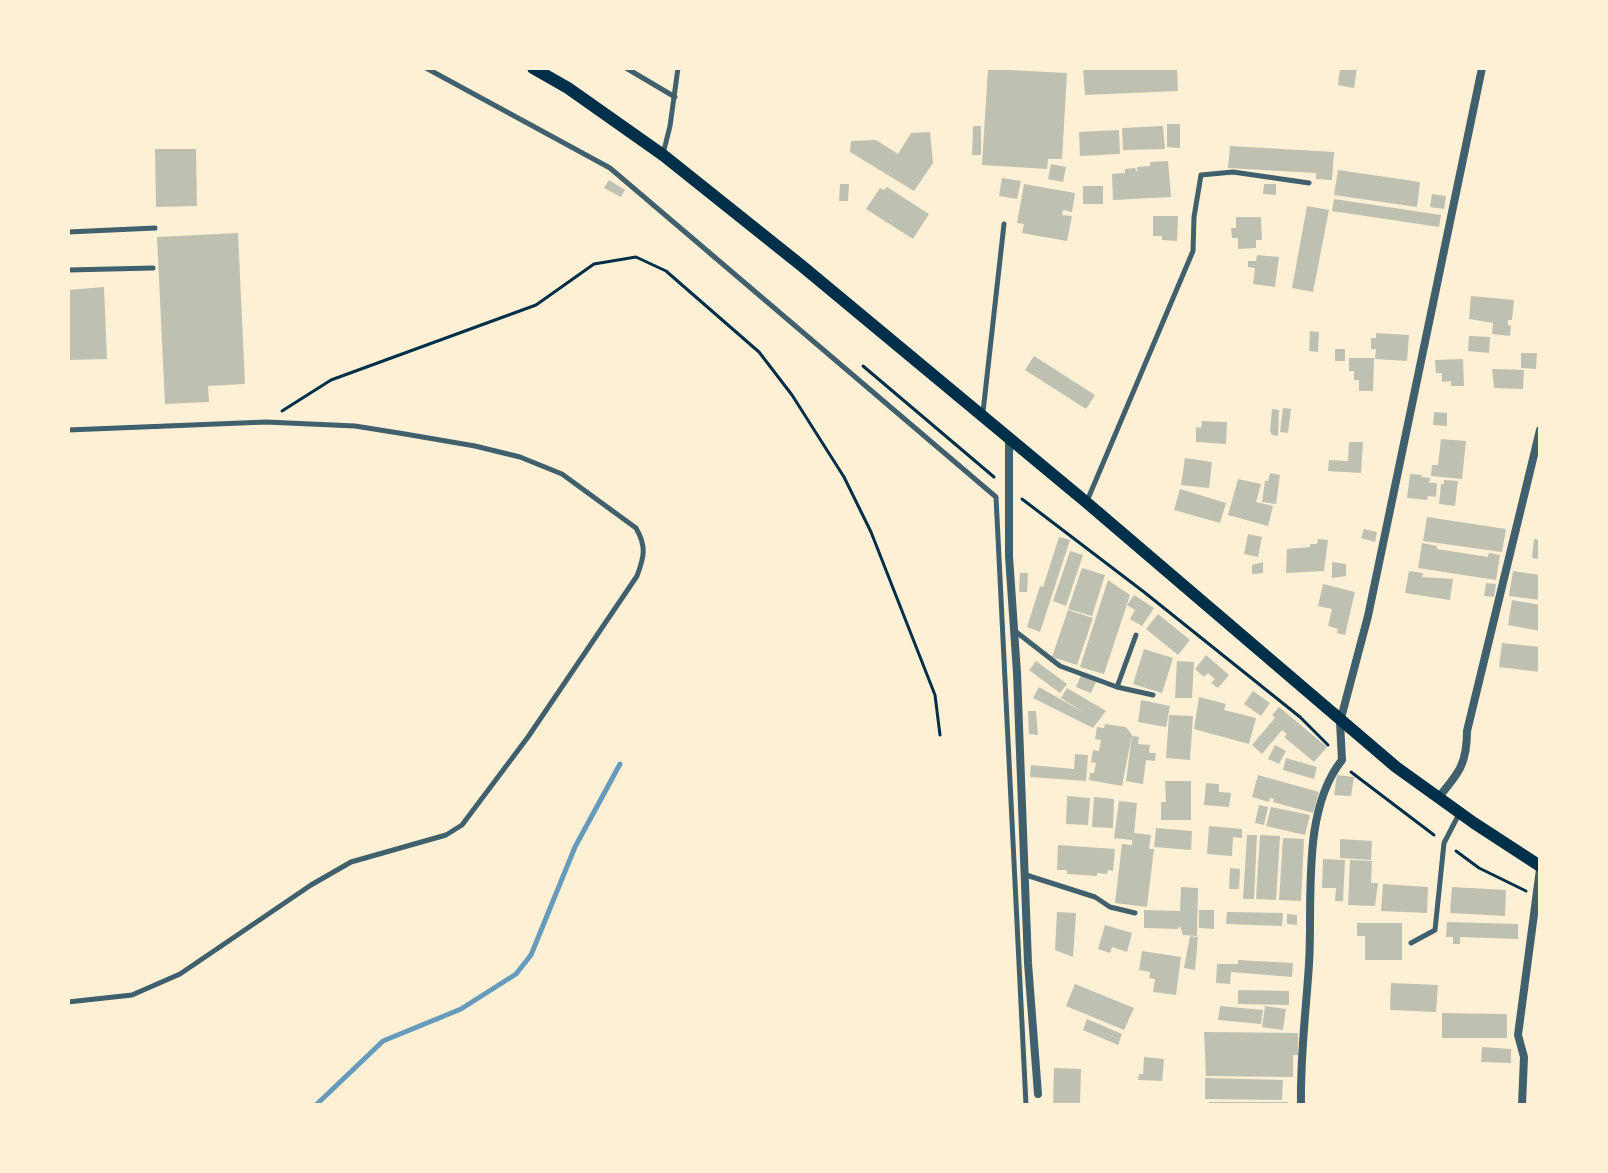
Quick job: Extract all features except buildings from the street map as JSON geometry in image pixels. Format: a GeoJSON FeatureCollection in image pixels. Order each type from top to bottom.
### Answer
{"type":"FeatureCollection","features":[{"type":"Feature","properties":{"kind":"main road"},"geometry":{"type":"LineString","coordinates":[[533,68],[568,88],[663,155],[1086,502],[1340,722],[1438,798],[1540,868]]}},
{"type":"Feature","properties":{"kind":"street"},"geometry":{"type":"LineString","coordinates":[[1301,1105],[1300,1069],[1309,962],[1310,870],[1320,808],[1331,774],[1342,760],[1340,722],[1368,616],[1482,68]]}},
{"type":"Feature","properties":{"kind":"street"},"geometry":{"type":"LineString","coordinates":[[1438,798],[1458,775],[1465,761],[1467,731],[1540,430]]}},
{"type":"Feature","properties":{"kind":"street"},"geometry":{"type":"LineString","coordinates":[[1009,440],[1009,556],[1038,1094]]}},
{"type":"Feature","properties":{"kind":"street"},"geometry":{"type":"LineString","coordinates":[[1522,1105],[1524,1057],[1518,1035],[1540,868]]}},
{"type":"Feature","properties":{"kind":"lane"},"geometry":{"type":"LineString","coordinates":[[426,68],[610,168],[996,497],[1026,1105]]}},
{"type":"Feature","properties":{"kind":"lane"},"geometry":{"type":"LineString","coordinates":[[626,68],[675,97]]}},
{"type":"Feature","properties":{"kind":"lane"},"geometry":{"type":"LineString","coordinates":[[663,155],[678,68]]}},
{"type":"Feature","properties":{"kind":"lane"},"geometry":{"type":"LineString","coordinates":[[1086,502],[1193,251],[1194,217],[1201,175],[1233,172],[1309,183]]}},
{"type":"Feature","properties":{"kind":"lane"},"geometry":{"type":"LineString","coordinates":[[982,417],[1004,224]]}},
{"type":"Feature","properties":{"kind":"lane"},"geometry":{"type":"LineString","coordinates":[[68,232],[155,228]]}},
{"type":"Feature","properties":{"kind":"lane"},"geometry":{"type":"LineString","coordinates":[[68,270],[153,268]]}},
{"type":"Feature","properties":{"kind":"lane"},"geometry":{"type":"LineString","coordinates":[[68,430],[266,422],[355,426],[475,446],[520,457],[562,474],[636,528],[644,540],[645,554],[637,576],[528,737],[462,825],[446,835],[351,862],[311,885],[180,974],[132,995],[68,1002]]}},
{"type":"Feature","properties":{"kind":"lane"},"geometry":{"type":"LineString","coordinates":[[1014,631],[1060,666],[1117,687],[1153,695]]}},
{"type":"Feature","properties":{"kind":"lane"},"geometry":{"type":"LineString","coordinates":[[1117,687],[1136,635]]}},
{"type":"Feature","properties":{"kind":"lane"},"geometry":{"type":"LineString","coordinates":[[1411,943],[1435,930],[1444,843],[1459,813]]}},
{"type":"Feature","properties":{"kind":"lane"},"geometry":{"type":"LineString","coordinates":[[1025,875],[1095,897],[1110,907],[1135,913]]}},
{"type":"Feature","properties":{"kind":"path"},"geometry":{"type":"LineString","coordinates":[[266,422],[331,380],[536,305],[594,264],[636,257],[666,271],[759,352],[792,395],[844,477],[871,532],[935,695],[940,735]]}},
{"type":"Feature","properties":{"kind":"waterway"},"geometry":{"type":"LineString","coordinates":[[316,1105],[383,1041],[461,1009],[516,974],[531,955],[575,847],[620,764]]}}]}
